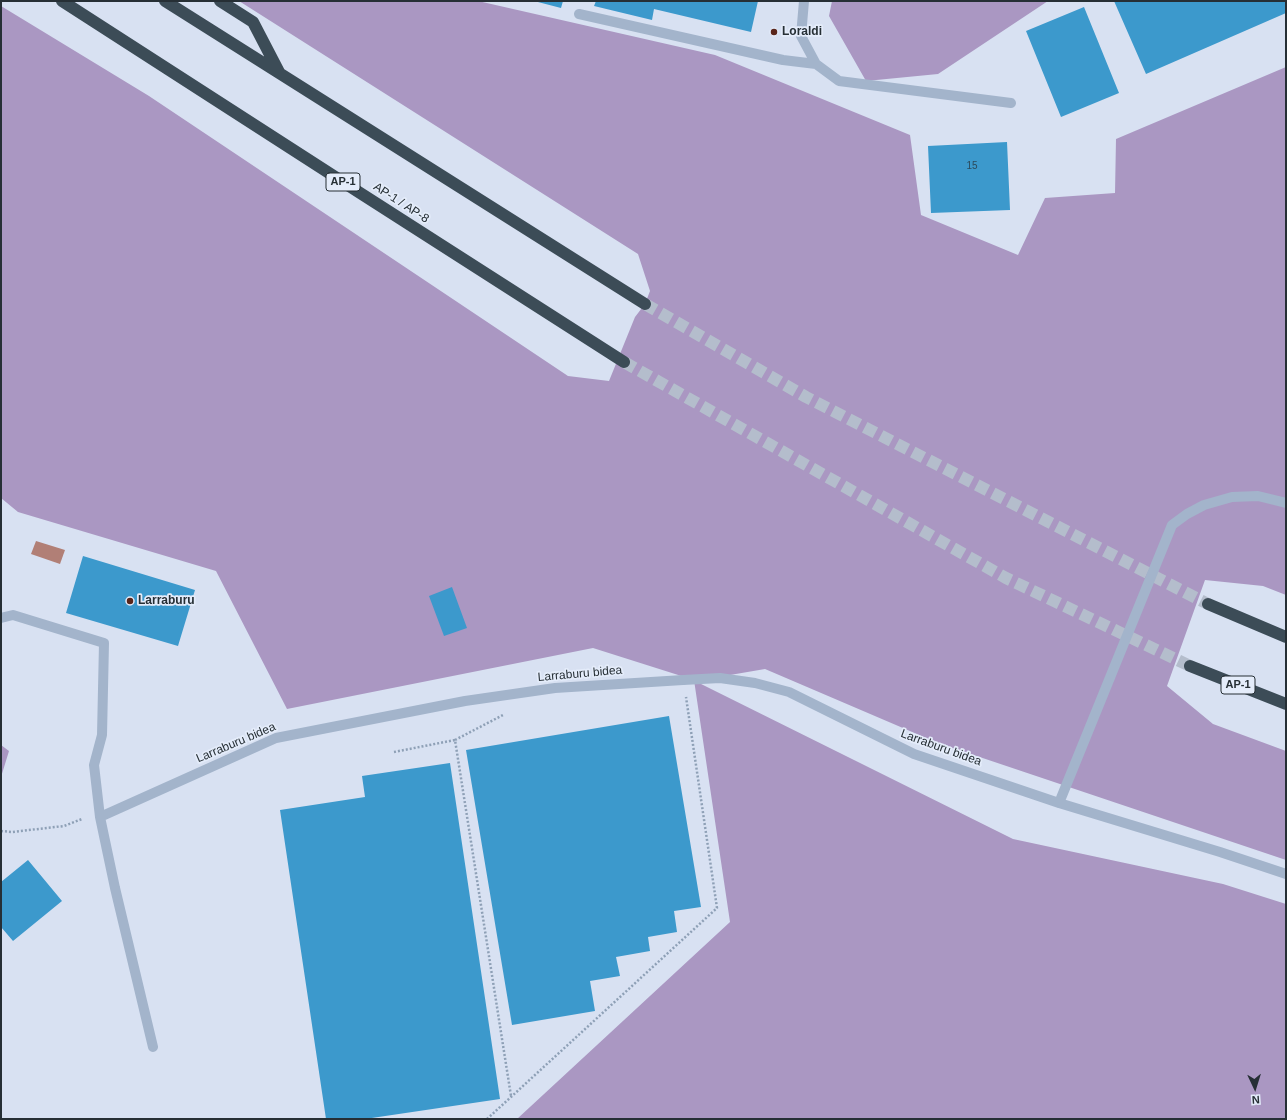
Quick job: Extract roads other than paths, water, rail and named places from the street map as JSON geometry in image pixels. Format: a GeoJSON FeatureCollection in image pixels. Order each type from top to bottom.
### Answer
{"type":"FeatureCollection","features":[{"type":"Feature","properties":{"kind":"highway","name":"AP-1 / AP-8"},"geometry":{"type":"LineString","coordinates":[[62,1],[624,362]]}},
{"type":"Feature","properties":{"kind":"highway"},"geometry":{"type":"LineString","coordinates":[[165,1],[645,304]]}},
{"type":"Feature","properties":{"kind":"highway"},"geometry":{"type":"LineString","coordinates":[[220,1],[253,22],[279,73]]}},
{"type":"Feature","properties":{"kind":"highway"},"geometry":{"type":"LineString","coordinates":[[1208,604],[1286,637]]}},
{"type":"Feature","properties":{"kind":"highway","name":"AP-1"},"geometry":{"type":"LineString","coordinates":[[1190,666],[1286,704]]}},
{"type":"Feature","properties":{"kind":"street"},"geometry":{"type":"LineString","coordinates":[[804,1],[801,36],[816,64]]}},
{"type":"Feature","properties":{"kind":"street"},"geometry":{"type":"LineString","coordinates":[[579,14],[783,60],[816,64],[840,80],[1011,103]]}},
{"type":"Feature","properties":{"kind":"street"},"geometry":{"type":"LineString","coordinates":[[1059,802],[1172,525],[1186,514],[1204,505],[1232,497],[1258,496],[1286,503]]}},
{"type":"Feature","properties":{"kind":"street"},"geometry":{"type":"LineString","coordinates":[[1,618],[14,615],[104,643],[102,736],[94,765],[100,817],[115,888],[153,1047]]}},
{"type":"Feature","properties":{"kind":"street","name":"Larraburu bidea"},"geometry":{"type":"LineString","coordinates":[[100,817],[276,738],[465,701],[554,688],[720,678],[755,683],[789,692],[914,754],[1286,874]]}},
{"type":"Feature","properties":{"kind":"tunnel"},"geometry":{"type":"LineString","coordinates":[[645,304],[806,397],[1208,604]]}},
{"type":"Feature","properties":{"kind":"tunnel"},"geometry":{"type":"LineString","coordinates":[[624,362],[1006,578],[1190,666]]}},
{"type":"Feature","properties":{"kind":"place","name":"Loraldi"},"geometry":{"type":"Point","coordinates":[774,32]}},
{"type":"Feature","properties":{"kind":"place","name":"Larraburu"},"geometry":{"type":"Point","coordinates":[130,601]}}]}
